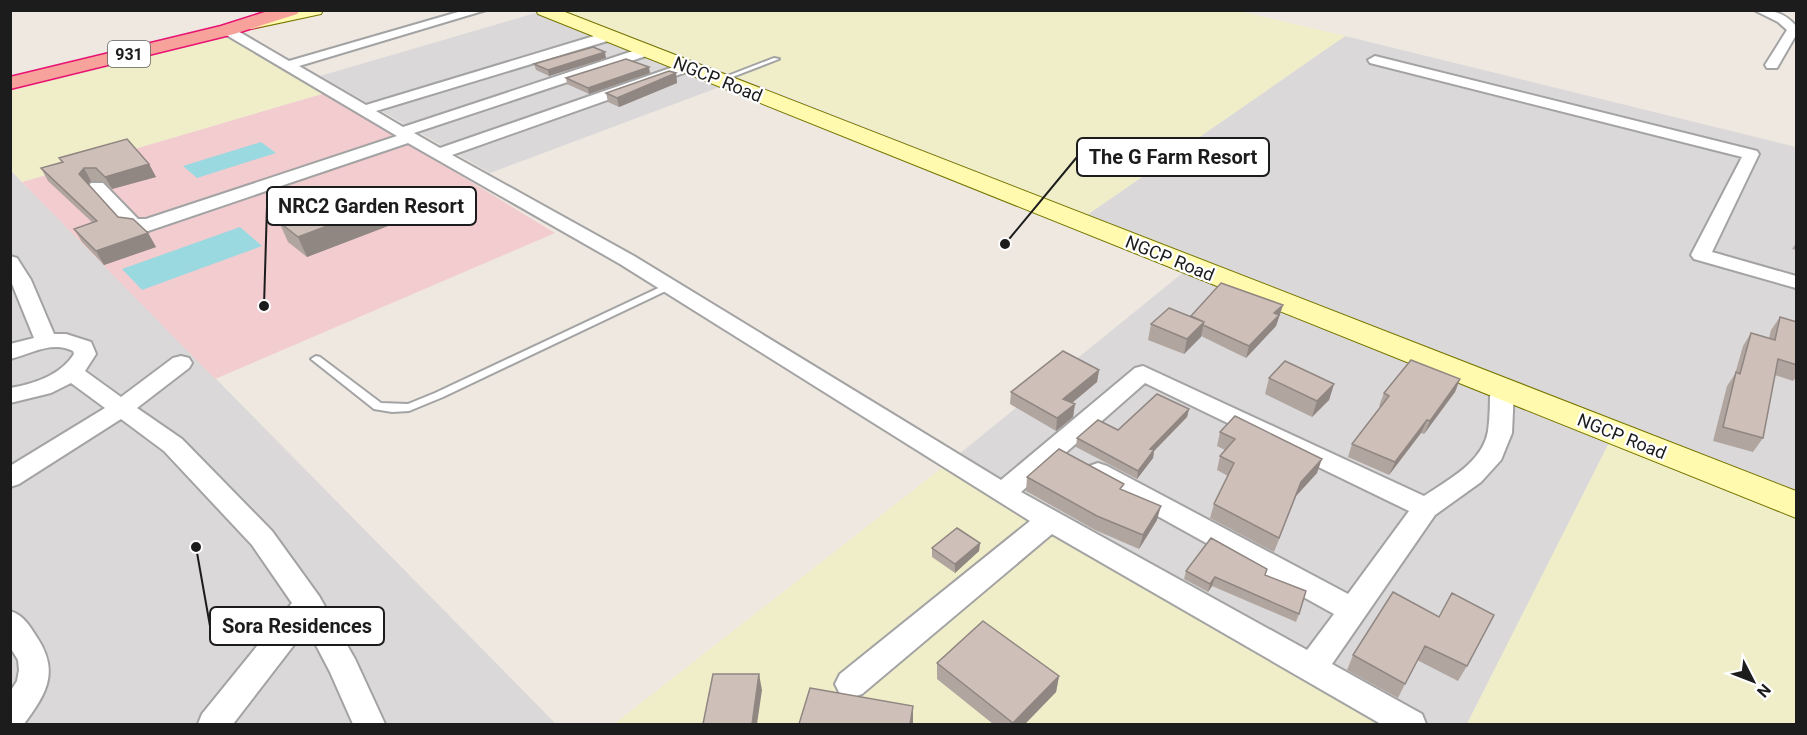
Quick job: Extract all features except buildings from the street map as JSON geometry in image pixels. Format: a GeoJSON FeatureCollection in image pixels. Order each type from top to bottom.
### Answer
{"type":"FeatureCollection","features":[{"type":"Feature","properties":{"kind":"highway","name":"931"},"geometry":{"type":"LineString","coordinates":[[10,83],[247,25],[291,10]]}},
{"type":"Feature","properties":{"kind":"main road"},"geometry":{"type":"LineString","coordinates":[[247,25],[315,10]]}},
{"type":"Feature","properties":{"kind":"main road","name":"NGCP Road"},"geometry":{"type":"LineString","coordinates":[[544,10],[1797,505]]}},
{"type":"Feature","properties":{"kind":"street"},"geometry":{"type":"LineString","coordinates":[[289,65],[480,10]]}},
{"type":"Feature","properties":{"kind":"street"},"geometry":{"type":"LineString","coordinates":[[1760,10],[1786,21],[1793,30],[1772,64]]}},
{"type":"Feature","properties":{"kind":"street"},"geometry":{"type":"LineString","coordinates":[[227,30],[669,286],[1002,493],[1410,724]]}},
{"type":"Feature","properties":{"kind":"street"},"geometry":{"type":"LineString","coordinates":[[364,110],[609,36]]}},
{"type":"Feature","properties":{"kind":"street"},"geometry":{"type":"LineString","coordinates":[[97,187],[133,225],[147,225],[647,51]]}},
{"type":"Feature","properties":{"kind":"street"},"geometry":{"type":"LineString","coordinates":[[1375,60],[1751,154],[1701,255],[1797,282]]}},
{"type":"Feature","properties":{"kind":"street"},"geometry":{"type":"LineString","coordinates":[[439,154],[687,67]]}},
{"type":"Feature","properties":{"kind":"street"},"geometry":{"type":"LineString","coordinates":[[10,262],[16,283],[46,341]]}},
{"type":"Feature","properties":{"kind":"street"},"geometry":{"type":"LineString","coordinates":[[10,352],[46,341],[76,342],[83,347],[85,354],[81,363],[71,372],[38,389],[10,396]]}},
{"type":"Feature","properties":{"kind":"street"},"geometry":{"type":"LineString","coordinates":[[10,478],[123,408],[181,363]]}},
{"type":"Feature","properties":{"kind":"street"},"geometry":{"type":"LineString","coordinates":[[71,372],[173,445],[254,529],[309,604],[344,668],[369,724]]}},
{"type":"Feature","properties":{"kind":"street"},"geometry":{"type":"LineString","coordinates":[[1002,493],[1143,373],[1426,508]]}},
{"type":"Feature","properties":{"kind":"street"},"geometry":{"type":"LineString","coordinates":[[1312,668],[1426,508],[1473,476],[1492,454],[1500,433],[1502,389]]}},
{"type":"Feature","properties":{"kind":"street"},"geometry":{"type":"LineString","coordinates":[[1055,448],[1352,610]]}},
{"type":"Feature","properties":{"kind":"street"},"geometry":{"type":"LineString","coordinates":[[851,684],[1050,520]]}},
{"type":"Feature","properties":{"kind":"street"},"geometry":{"type":"LineString","coordinates":[[214,724],[309,604]]}},
{"type":"Feature","properties":{"kind":"street"},"geometry":{"type":"LineString","coordinates":[[10,623],[35,659],[35,680],[10,718]]}},
{"type":"Feature","properties":{"kind":"lane"},"geometry":{"type":"LineString","coordinates":[[720,80],[776,59]]}},
{"type":"Feature","properties":{"kind":"lane"},"geometry":{"type":"LineString","coordinates":[[316,359],[378,406],[409,407],[669,286]]}},
{"type":"Feature","properties":{"kind":"shaded area"},"geometry":{"type":"Polygon","coordinates":[[[1235,10],[1345,36],[1087,215],[752,82],[564,11],[1235,10]]]}},
{"type":"Feature","properties":{"kind":"shaded area"},"geometry":{"type":"Polygon","coordinates":[[[539,12],[725,85],[490,173],[320,76],[539,12]]]}},
{"type":"Feature","properties":{"kind":"shaded area"},"geometry":{"type":"Polygon","coordinates":[[[226,34],[325,93],[22,182],[11,170],[10,87],[226,34]]]}},
{"type":"Feature","properties":{"kind":"shaded area"},"geometry":{"type":"Polygon","coordinates":[[[1345,36],[1796,147],[1796,492],[1087,215],[1345,36]]]}},
{"type":"Feature","properties":{"kind":"shaded area"},"geometry":{"type":"Polygon","coordinates":[[[325,93],[555,233],[215,379],[22,182],[325,93]]]}},
{"type":"Feature","properties":{"kind":"shaded area"},"geometry":{"type":"Polygon","coordinates":[[[10,170],[22,182],[556,724],[11,724],[10,170]]]}},
{"type":"Feature","properties":{"kind":"shaded area"},"geometry":{"type":"Polygon","coordinates":[[[1185,271],[1610,441],[1467,724],[1380,724],[943,467],[1185,271]]]}},
{"type":"Feature","properties":{"kind":"shaded area"},"geometry":{"type":"Polygon","coordinates":[[[1610,441],[1796,517],[1796,724],[1467,724],[1610,441]]]}},
{"type":"Feature","properties":{"kind":"shaded area"},"geometry":{"type":"Polygon","coordinates":[[[943,467],[1380,724],[614,724],[943,467]]]}},
{"type":"Feature","properties":{"kind":"water"},"geometry":{"type":"Polygon","coordinates":[[[261,142],[276,153],[197,178],[183,166],[261,142]]]}},
{"type":"Feature","properties":{"kind":"water"},"geometry":{"type":"Polygon","coordinates":[[[240,227],[262,246],[142,290],[122,269],[240,227]]]}},
{"type":"Feature","properties":{"kind":"place","name":"The G Farm Resort"},"geometry":{"type":"Point","coordinates":[1005,244]}},
{"type":"Feature","properties":{"kind":"place","name":"NRC2 Garden Resort"},"geometry":{"type":"Point","coordinates":[264,306]}},
{"type":"Feature","properties":{"kind":"place","name":"Sora Residences"},"geometry":{"type":"Point","coordinates":[196,547]}}]}
